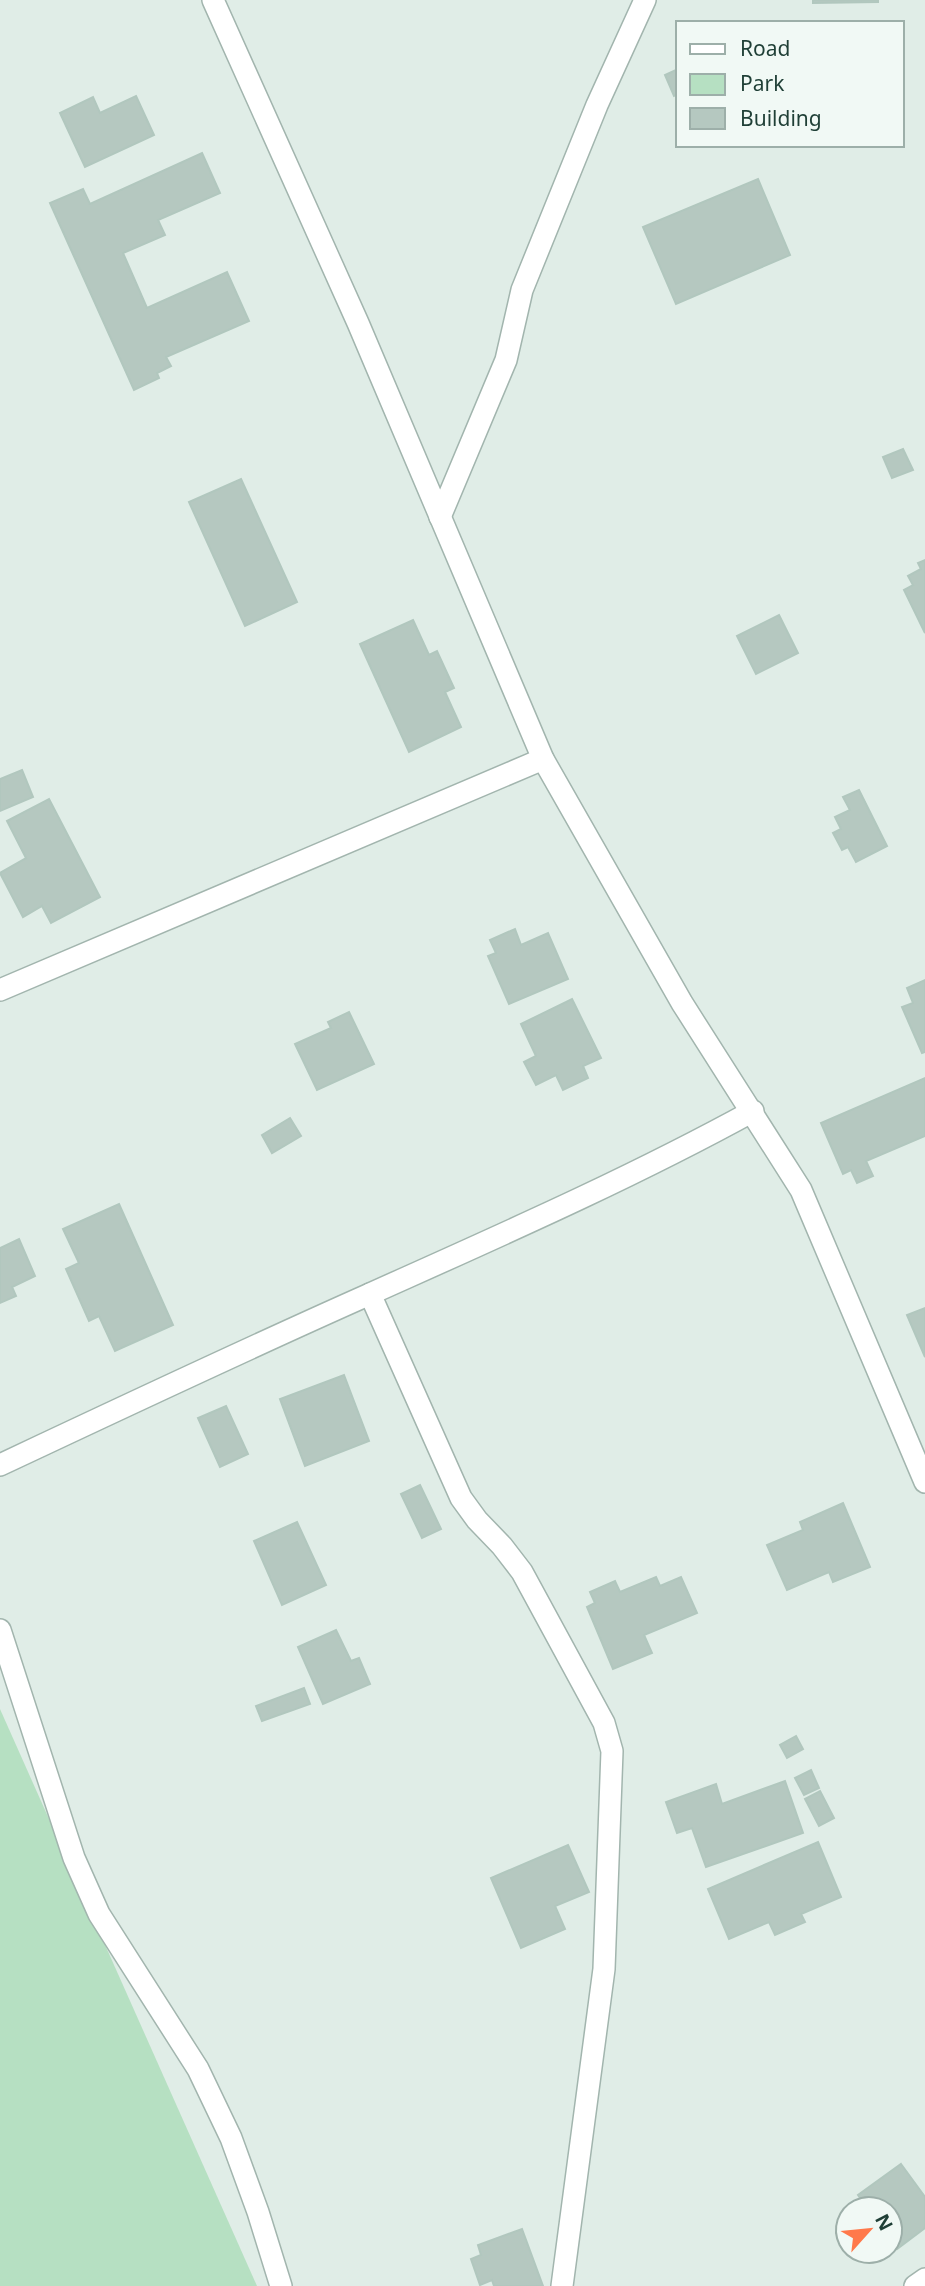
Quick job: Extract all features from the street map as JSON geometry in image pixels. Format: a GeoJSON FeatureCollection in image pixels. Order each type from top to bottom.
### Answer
{"type":"FeatureCollection","features":[{"type":"Feature","properties":{"kind":"street"},"geometry":{"type":"LineString","coordinates":[[213,0],[353,310],[543,759],[682,1003],[801,1190],[925,1482]]}},
{"type":"Feature","properties":{"kind":"street"},"geometry":{"type":"LineString","coordinates":[[440,517],[506,360],[522,290],[597,105],[645,0]]}},
{"type":"Feature","properties":{"kind":"street"},"geometry":{"type":"LineString","coordinates":[[0,989],[543,759]]}},
{"type":"Feature","properties":{"kind":"street"},"geometry":{"type":"LineString","coordinates":[[0,1465],[192,1374],[675,1154],[753,1111]]}},
{"type":"Feature","properties":{"kind":"street"},"geometry":{"type":"LineString","coordinates":[[370,1294],[461,1498],[522,1572],[604,1723],[611,1751],[604,1969],[562,2286]]}},
{"type":"Feature","properties":{"kind":"street"},"geometry":{"type":"LineString","coordinates":[[0,1630],[74,1858],[99,1914],[198,2069],[231,2138],[281,2286]]}},
{"type":"Feature","properties":{"kind":"street"},"geometry":{"type":"LineString","coordinates":[[915,2286],[925,2278]]}},
{"type":"Feature","properties":{"kind":"green space"},"geometry":{"type":"Polygon","coordinates":[[[0,1709],[257,2286],[0,2286],[0,1709]]]}},
{"type":"Feature","properties":{"kind":"building"},"geometry":{"type":"Polygon","coordinates":[[[813,0],[878,0],[878,2],[813,3],[813,0]]]}},
{"type":"Feature","properties":{"kind":"building"},"geometry":{"type":"Polygon","coordinates":[[[676,70],[674,96],[665,75],[676,70]]]}},
{"type":"Feature","properties":{"kind":"building"},"geometry":{"type":"Polygon","coordinates":[[[136,96],[154,135],[85,167],[60,113],[93,97],[100,113],[136,96]]]}},
{"type":"Feature","properties":{"kind":"building"},"geometry":{"type":"Polygon","coordinates":[[[202,153],[220,193],[158,220],[165,235],[123,253],[147,308],[227,272],[249,321],[166,357],[171,366],[157,373],[159,378],[134,390],[50,203],[83,189],[90,204],[202,153]]]}},
{"type":"Feature","properties":{"kind":"building"},"geometry":{"type":"Polygon","coordinates":[[[758,179],[790,255],[676,304],[643,227],[758,179]]]}},
{"type":"Feature","properties":{"kind":"building"},"geometry":{"type":"Polygon","coordinates":[[[903,449],[913,470],[892,478],[883,457],[903,449]]]}},
{"type":"Feature","properties":{"kind":"building"},"geometry":{"type":"Polygon","coordinates":[[[241,479],[297,602],[245,626],[189,502],[241,479]]]}},
{"type":"Feature","properties":{"kind":"building"},"geometry":{"type":"Polygon","coordinates":[[[925,560],[925,633],[904,590],[913,585],[908,576],[921,569],[918,563],[925,560]]]}},
{"type":"Feature","properties":{"kind":"building"},"geometry":{"type":"Polygon","coordinates":[[[779,615],[798,653],[756,674],[737,636],[779,615]]]}},
{"type":"Feature","properties":{"kind":"building"},"geometry":{"type":"Polygon","coordinates":[[[413,620],[429,655],[437,651],[454,688],[445,692],[461,727],[409,752],[360,644],[413,620]]]}},
{"type":"Feature","properties":{"kind":"building"},"geometry":{"type":"Polygon","coordinates":[[[22,770],[33,797],[0,811],[0,779],[22,770]]]}},
{"type":"Feature","properties":{"kind":"building"},"geometry":{"type":"Polygon","coordinates":[[[859,790],[887,846],[856,862],[848,847],[842,850],[833,833],[841,829],[835,817],[850,810],[843,797],[859,790]]]}},
{"type":"Feature","properties":{"kind":"building"},"geometry":{"type":"Polygon","coordinates":[[[49,799],[100,897],[51,923],[42,906],[23,917],[0,873],[26,858],[7,821],[49,799]]]}},
{"type":"Feature","properties":{"kind":"building"},"geometry":{"type":"Polygon","coordinates":[[[515,929],[521,945],[548,933],[568,979],[509,1004],[488,956],[496,953],[490,940],[515,929]]]}},
{"type":"Feature","properties":{"kind":"building"},"geometry":{"type":"Polygon","coordinates":[[[925,980],[925,1052],[922,1053],[902,1007],[913,1003],[907,988],[925,980]]]}},
{"type":"Feature","properties":{"kind":"building"},"geometry":{"type":"Polygon","coordinates":[[[572,999],[601,1058],[583,1066],[588,1078],[563,1090],[556,1075],[536,1085],[524,1062],[536,1056],[521,1024],[572,999]]]}},
{"type":"Feature","properties":{"kind":"building"},"geometry":{"type":"Polygon","coordinates":[[[349,1012],[374,1064],[317,1090],[295,1044],[331,1028],[328,1022],[349,1012]]]}},
{"type":"Feature","properties":{"kind":"building"},"geometry":{"type":"Polygon","coordinates":[[[925,1078],[925,1136],[866,1161],[873,1176],[857,1183],[851,1170],[843,1174],[821,1123],[925,1078]]]}},
{"type":"Feature","properties":{"kind":"building"},"geometry":{"type":"Polygon","coordinates":[[[290,1118],[301,1136],[272,1153],[262,1135],[290,1118]]]}},
{"type":"Feature","properties":{"kind":"building"},"geometry":{"type":"Polygon","coordinates":[[[119,1204],[173,1325],[115,1351],[99,1316],[89,1321],[66,1269],[79,1263],[63,1229],[119,1204]]]}},
{"type":"Feature","properties":{"kind":"building"},"geometry":{"type":"Polygon","coordinates":[[[19,1239],[35,1276],[12,1287],[16,1296],[0,1303],[0,1248],[19,1239]]]}},
{"type":"Feature","properties":{"kind":"building"},"geometry":{"type":"Polygon","coordinates":[[[925,1308],[925,1357],[907,1315],[925,1308]]]}},
{"type":"Feature","properties":{"kind":"building"},"geometry":{"type":"Polygon","coordinates":[[[344,1375],[369,1441],[305,1466],[280,1399],[344,1375]]]}},
{"type":"Feature","properties":{"kind":"building"},"geometry":{"type":"Polygon","coordinates":[[[226,1406],[248,1454],[220,1467],[198,1418],[226,1406]]]}},
{"type":"Feature","properties":{"kind":"building"},"geometry":{"type":"Polygon","coordinates":[[[420,1485],[441,1529],[422,1538],[401,1494],[420,1485]]]}},
{"type":"Feature","properties":{"kind":"building"},"geometry":{"type":"Polygon","coordinates":[[[843,1503],[870,1567],[833,1582],[829,1572],[787,1590],[767,1545],[803,1530],[800,1522],[843,1503]]]}},
{"type":"Feature","properties":{"kind":"building"},"geometry":{"type":"Polygon","coordinates":[[[297,1522],[326,1585],[282,1605],[254,1541],[297,1522]]]}},
{"type":"Feature","properties":{"kind":"building"},"geometry":{"type":"Polygon","coordinates":[[[656,1577],[660,1586],[681,1577],[697,1613],[644,1635],[652,1653],[613,1669],[587,1607],[595,1603],[590,1592],[615,1581],[620,1592],[656,1577]]]}},
{"type":"Feature","properties":{"kind":"building"},"geometry":{"type":"Polygon","coordinates":[[[336,1630],[351,1661],[359,1658],[370,1684],[323,1704],[298,1647],[336,1630]]]}},
{"type":"Feature","properties":{"kind":"building"},"geometry":{"type":"Polygon","coordinates":[[[304,1688],[310,1704],[262,1721],[256,1706],[304,1688]]]}},
{"type":"Feature","properties":{"kind":"building"},"geometry":{"type":"Polygon","coordinates":[[[796,1736],[803,1749],[787,1758],[780,1745],[796,1736]]]}},
{"type":"Feature","properties":{"kind":"building"},"geometry":{"type":"Polygon","coordinates":[[[811,1770],[819,1788],[804,1795],[795,1778],[811,1770]]]}},
{"type":"Feature","properties":{"kind":"building"},"geometry":{"type":"Polygon","coordinates":[[[785,1781],[803,1833],[706,1867],[692,1828],[677,1833],[666,1802],[716,1784],[722,1804],[785,1781]]]}},
{"type":"Feature","properties":{"kind":"building"},"geometry":{"type":"Polygon","coordinates":[[[820,1791],[834,1818],[819,1826],[805,1799],[820,1791]]]}},
{"type":"Feature","properties":{"kind":"building"},"geometry":{"type":"Polygon","coordinates":[[[818,1842],[841,1897],[801,1914],[805,1922],[775,1935],[769,1922],[729,1939],[708,1889],[818,1842]]]}},
{"type":"Feature","properties":{"kind":"building"},"geometry":{"type":"Polygon","coordinates":[[[568,1845],[589,1892],[555,1906],[565,1929],[521,1948],[491,1878],[568,1845]]]}},
{"type":"Feature","properties":{"kind":"building"},"geometry":{"type":"Polygon","coordinates":[[[901,2164],[925,2197],[925,2228],[904,2244],[904,2195],[858,2195],[901,2164]]]}},
{"type":"Feature","properties":{"kind":"building"},"geometry":{"type":"Polygon","coordinates":[[[522,2229],[543,2286],[494,2286],[492,2280],[480,2285],[471,2259],[481,2255],[478,2245],[522,2229]]]}}]}
